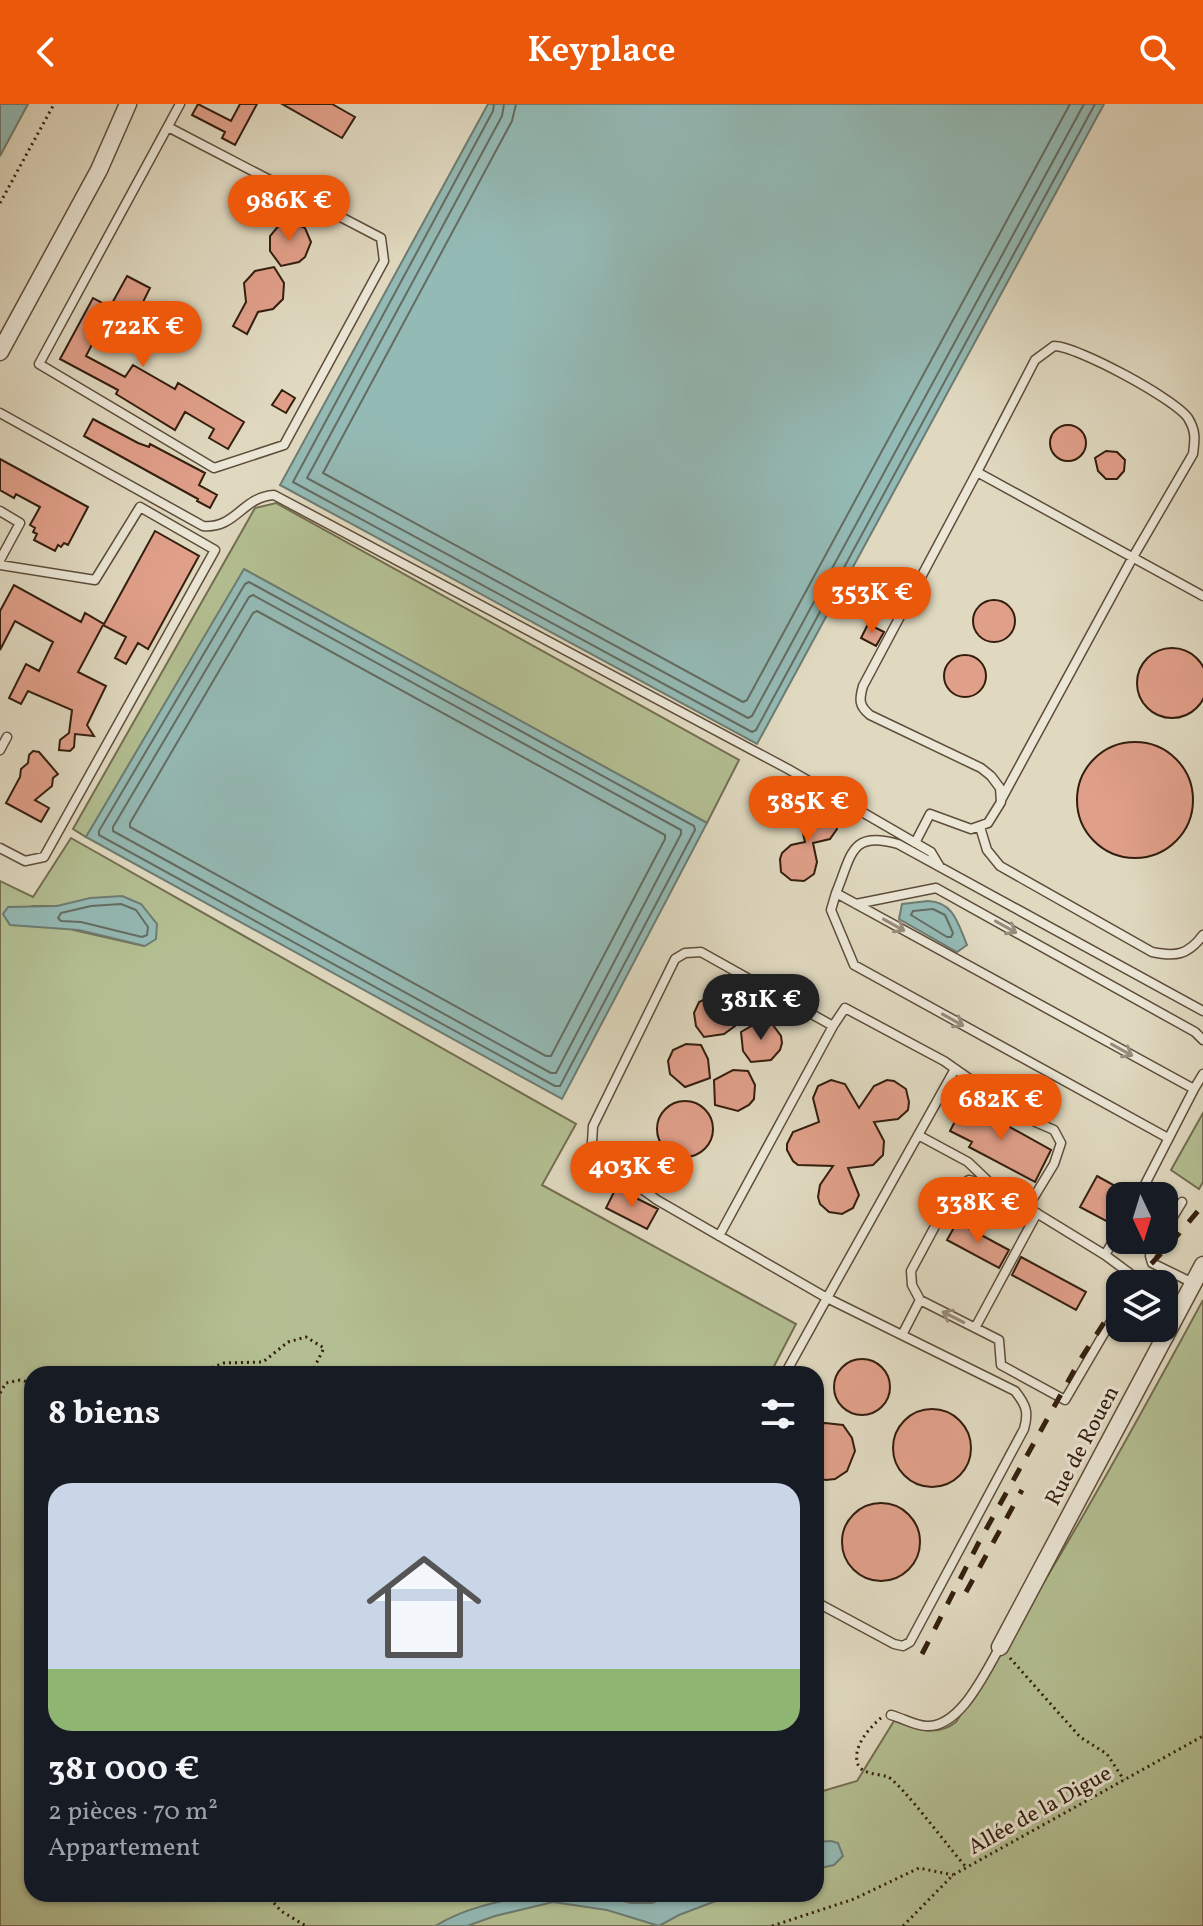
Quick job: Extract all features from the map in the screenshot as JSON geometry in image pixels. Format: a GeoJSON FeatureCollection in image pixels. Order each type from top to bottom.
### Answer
{"type":"FeatureCollection","features":[{"type":"Feature","properties":{"kind":"street"},"geometry":{"type":"LineString","coordinates":[[0,352],[99,170],[128,104]]}},
{"type":"Feature","properties":{"kind":"street","name":"Rue de Rouen"},"geometry":{"type":"LineString","coordinates":[[1000,1647],[1203,1265]]}},
{"type":"Feature","properties":{"kind":"lane"},"geometry":{"type":"LineString","coordinates":[[168,127],[381,238],[384,261],[284,445],[214,468],[39,364],[180,104]]}},
{"type":"Feature","properties":{"kind":"lane"},"geometry":{"type":"LineString","coordinates":[[915,843],[930,814],[963,827],[980,827],[988,823],[1001,802],[1133,557],[1193,454],[1196,435],[1188,418],[1175,404],[1078,351],[1054,346],[1035,360],[863,686],[860,703],[870,715],[981,768],[1000,788],[1001,802]]}},
{"type":"Feature","properties":{"kind":"lane"},"geometry":{"type":"LineString","coordinates":[[0,413],[203,526],[216,527],[226,523],[254,499],[274,495],[788,769],[931,852],[940,867]]}},
{"type":"Feature","properties":{"kind":"lane"},"geometry":{"type":"LineString","coordinates":[[977,472],[1203,596]]}},
{"type":"Feature","properties":{"kind":"lane"},"geometry":{"type":"LineString","coordinates":[[0,511],[20,523],[0,563],[95,580],[140,507],[215,550],[44,857],[25,861],[0,848]]}},
{"type":"Feature","properties":{"kind":"lane"},"geometry":{"type":"LineString","coordinates":[[0,750],[7,737]]}},
{"type":"Feature","properties":{"kind":"lane"},"geometry":{"type":"LineString","coordinates":[[980,827],[987,850],[1000,866],[1152,952],[1181,955],[1193,949],[1203,935]]}},
{"type":"Feature","properties":{"kind":"lane"},"geometry":{"type":"LineString","coordinates":[[1168,1138],[854,965],[831,910],[836,893],[860,842],[882,840],[922,857],[1203,1011]]}},
{"type":"Feature","properties":{"kind":"lane"},"geometry":{"type":"LineString","coordinates":[[856,904],[936,888],[1195,1032],[1203,1040]]}},
{"type":"Feature","properties":{"kind":"lane"},"geometry":{"type":"LineString","coordinates":[[836,893],[1194,1089]]}},
{"type":"Feature","properties":{"kind":"lane"},"geometry":{"type":"LineString","coordinates":[[824,1606],[894,1644],[903,1646],[910,1642],[1024,1429],[1028,1415],[1025,1403],[1015,1391],[827,1298],[657,1200],[595,1155],[592,1142],[593,1126],[675,959],[685,953],[701,952],[833,1026]]}},
{"type":"Feature","properties":{"kind":"lane"},"geometry":{"type":"LineString","coordinates":[[719,1236],[845,1008],[955,1069],[1024,1117],[1054,1130],[1061,1143],[1054,1164],[1028,1207]]}},
{"type":"Feature","properties":{"kind":"lane"},"geometry":{"type":"LineString","coordinates":[[789,1366],[955,1069]]}},
{"type":"Feature","properties":{"kind":"lane"},"geometry":{"type":"LineString","coordinates":[[1146,1182],[1203,1074]]}},
{"type":"Feature","properties":{"kind":"lane"},"geometry":{"type":"LineString","coordinates":[[918,1135],[968,1162],[991,1185],[1125,1270]]}},
{"type":"Feature","properties":{"kind":"lane"},"geometry":{"type":"LineString","coordinates":[[991,1185],[969,1180],[955,1189],[911,1271],[912,1285],[920,1300],[999,1340],[1001,1365],[994,1380]]}},
{"type":"Feature","properties":{"kind":"lane"},"geometry":{"type":"LineString","coordinates":[[1178,1209],[1182,1202]]}},
{"type":"Feature","properties":{"kind":"lane"},"geometry":{"type":"LineString","coordinates":[[975,1328],[1037,1213]]}},
{"type":"Feature","properties":{"kind":"lane"},"geometry":{"type":"LineString","coordinates":[[1151,1254],[1152,1263],[1193,1283]]}},
{"type":"Feature","properties":{"kind":"lane"},"geometry":{"type":"LineString","coordinates":[[902,1335],[920,1300]]}},
{"type":"Feature","properties":{"kind":"lane"},"geometry":{"type":"LineString","coordinates":[[1001,1365],[1065,1400],[1106,1330]]}},
{"type":"Feature","properties":{"kind":"lane"},"geometry":{"type":"LineString","coordinates":[[891,1715],[928,1726],[950,1720],[968,1699],[1000,1647]]}},
{"type":"Feature","properties":{"kind":"path"},"geometry":{"type":"LineString","coordinates":[[0,203],[54,104]]}},
{"type":"Feature","properties":{"kind":"path"},"geometry":{"type":"LineString","coordinates":[[216,1366],[263,1362],[288,1342],[306,1337],[324,1348],[315,1366]]}},
{"type":"Feature","properties":{"kind":"path"},"geometry":{"type":"LineString","coordinates":[[0,1393],[6,1383],[24,1381]]}},
{"type":"Feature","properties":{"kind":"path"},"geometry":{"type":"LineString","coordinates":[[1000,1647],[1080,1737],[1107,1754],[1124,1780]]}},
{"type":"Feature","properties":{"kind":"path"},"geometry":{"type":"LineString","coordinates":[[891,1715],[883,1717],[864,1738],[856,1759],[859,1766],[894,1781],[966,1867]]}},
{"type":"Feature","properties":{"kind":"path","name":"Allée de la Digue"},"geometry":{"type":"LineString","coordinates":[[903,1926],[953,1875],[1203,1736]]}},
{"type":"Feature","properties":{"kind":"path"},"geometry":{"type":"LineString","coordinates":[[772,1926],[854,1899],[919,1868],[953,1875]]}},
{"type":"Feature","properties":{"kind":"path"},"geometry":{"type":"LineString","coordinates":[[273,1902],[281,1911],[306,1926]]}},
{"type":"Feature","properties":{"kind":"green space"},"geometry":{"type":"Polygon","coordinates":[[[276,503],[739,760],[707,823],[245,570],[86,837],[73,829],[255,508],[276,503]]]}},
{"type":"Feature","properties":{"kind":"green space"},"geometry":{"type":"Polygon","coordinates":[[[71,838],[576,1124],[542,1185],[796,1324],[774,1366],[24,1366],[24,1902],[824,1902],[824,1791],[857,1781],[894,1721],[933,1731],[956,1722],[1084,1514],[1203,1300],[1203,1926],[0,1926],[0,881],[33,897],[71,838]],[[34,906],[74,930],[144,946],[57,906],[34,906]]]}},
{"type":"Feature","properties":{"kind":"green space"},"geometry":{"type":"Polygon","coordinates":[[[1203,1113],[1203,1182],[1199,1189],[1171,1170],[1203,1113]]]}},
{"type":"Feature","properties":{"kind":"water"},"geometry":{"type":"Polygon","coordinates":[[[0,104],[28,104],[0,156],[0,104]]]}},
{"type":"Feature","properties":{"kind":"water"},"geometry":{"type":"Polygon","coordinates":[[[488,104],[1104,104],[757,744],[280,485],[488,104]]]}},
{"type":"Feature","properties":{"kind":"water"},"geometry":{"type":"Polygon","coordinates":[[[244,569],[707,823],[562,1099],[86,837],[244,569]]]}},
{"type":"Feature","properties":{"kind":"water"},"geometry":{"type":"Polygon","coordinates":[[[122,896],[141,904],[157,924],[156,939],[145,946],[79,930],[10,925],[3,914],[8,907],[57,906],[90,898],[122,896]]]}},
{"type":"Feature","properties":{"kind":"water"},"geometry":{"type":"Polygon","coordinates":[[[928,901],[944,905],[949,910],[958,922],[967,945],[957,952],[899,919],[902,904],[928,901]]]}},
{"type":"Feature","properties":{"kind":"water"},"geometry":{"type":"Polygon","coordinates":[[[824,1841],[838,1843],[843,1856],[834,1865],[824,1867],[824,1841]]]}},
{"type":"Feature","properties":{"kind":"water"},"geometry":{"type":"Polygon","coordinates":[[[499,1902],[553,1902],[467,1926],[435,1926],[473,1909],[499,1902]]]}},
{"type":"Feature","properties":{"kind":"water"},"geometry":{"type":"Polygon","coordinates":[[[553,1902],[713,1902],[659,1926],[607,1910],[553,1902]]]}},
{"type":"Feature","properties":{"kind":"building"},"geometry":{"type":"Polygon","coordinates":[[[198,104],[231,121],[240,104],[257,104],[235,145],[222,138],[225,132],[192,115],[198,104]]]}},
{"type":"Feature","properties":{"kind":"building"},"geometry":{"type":"Polygon","coordinates":[[[282,104],[332,104],[355,117],[342,138],[282,104]]]}},
{"type":"Feature","properties":{"kind":"building"},"geometry":{"type":"Polygon","coordinates":[[[290,221],[305,228],[311,242],[305,257],[299,262],[281,266],[270,251],[270,236],[281,223],[290,221]]]}},
{"type":"Feature","properties":{"kind":"building"},"geometry":{"type":"Polygon","coordinates":[[[274,267],[284,283],[283,299],[273,309],[258,312],[247,334],[233,326],[246,302],[244,283],[255,271],[274,267]]]}},
{"type":"Feature","properties":{"kind":"building"},"geometry":{"type":"Polygon","coordinates":[[[127,276],[150,288],[134,320],[124,339],[101,327],[86,356],[125,377],[133,365],[175,389],[178,383],[244,422],[228,449],[209,438],[214,429],[185,412],[175,430],[116,394],[118,390],[60,359],[93,298],[110,307],[127,276]]]}},
{"type":"Feature","properties":{"kind":"building"},"geometry":{"type":"Polygon","coordinates":[[[282,390],[295,398],[286,413],[272,405],[282,390]]]}},
{"type":"Feature","properties":{"kind":"building"},"geometry":{"type":"Polygon","coordinates":[[[93,419],[205,473],[199,485],[217,495],[210,508],[84,436],[93,419]]]}},
{"type":"Feature","properties":{"kind":"building"},"geometry":{"type":"Polygon","coordinates":[[[1068,425],[1081,430],[1086,443],[1081,456],[1068,461],[1055,456],[1050,443],[1055,430],[1068,425]]]}},
{"type":"Feature","properties":{"kind":"building"},"geometry":{"type":"Polygon","coordinates":[[[1106,451],[1117,452],[1125,460],[1124,471],[1117,479],[1106,479],[1098,471],[1095,458],[1106,451]]]}},
{"type":"Feature","properties":{"kind":"building"},"geometry":{"type":"Polygon","coordinates":[[[0,459],[88,507],[68,545],[58,545],[55,551],[34,540],[37,534],[30,525],[40,507],[16,494],[14,498],[0,490],[0,459]]]}},
{"type":"Feature","properties":{"kind":"building"},"geometry":{"type":"Polygon","coordinates":[[[155,531],[199,556],[148,649],[138,643],[126,664],[115,658],[126,637],[103,625],[78,672],[106,686],[87,725],[94,736],[75,734],[74,747],[70,751],[59,750],[60,740],[69,733],[72,710],[28,691],[21,704],[9,698],[26,664],[39,671],[53,642],[15,621],[0,650],[0,611],[14,585],[81,622],[85,613],[104,624],[155,531]]]}},
{"type":"Feature","properties":{"kind":"building"},"geometry":{"type":"Polygon","coordinates":[[[994,600],[1009,606],[1015,621],[1009,636],[994,642],[979,636],[973,621],[979,606],[994,600]]]}},
{"type":"Feature","properties":{"kind":"building"},"geometry":{"type":"Polygon","coordinates":[[[868,624],[884,632],[876,646],[861,638],[868,624]]]}},
{"type":"Feature","properties":{"kind":"building"},"geometry":{"type":"Polygon","coordinates":[[[1172,648],[1191,654],[1204,670],[1204,696],[1197,708],[1172,718],[1147,708],[1137,683],[1147,658],[1172,648]]]}},
{"type":"Feature","properties":{"kind":"building"},"geometry":{"type":"Polygon","coordinates":[[[965,655],[980,661],[986,676],[980,691],[965,697],[950,691],[944,676],[950,661],[965,655]]]}},
{"type":"Feature","properties":{"kind":"building"},"geometry":{"type":"Polygon","coordinates":[[[1135,742],[1157,746],[1176,759],[1189,778],[1193,800],[1189,822],[1176,841],[1157,854],[1135,858],[1113,854],[1094,841],[1081,822],[1077,800],[1081,778],[1094,759],[1113,746],[1135,742]]]}},
{"type":"Feature","properties":{"kind":"building"},"geometry":{"type":"Polygon","coordinates":[[[33,751],[39,752],[58,774],[53,778],[52,786],[35,800],[49,808],[41,822],[6,803],[33,751]]]}},
{"type":"Feature","properties":{"kind":"building"},"geometry":{"type":"Polygon","coordinates":[[[823,805],[836,817],[837,829],[830,839],[813,843],[817,862],[814,874],[804,881],[791,880],[781,872],[782,853],[791,845],[805,842],[800,820],[806,810],[823,805]]]}},
{"type":"Feature","properties":{"kind":"building"},"geometry":{"type":"Polygon","coordinates":[[[712,996],[726,999],[731,1004],[735,1026],[724,1034],[704,1037],[696,1026],[694,1013],[699,1002],[712,996]]]}},
{"type":"Feature","properties":{"kind":"building"},"geometry":{"type":"Polygon","coordinates":[[[760,1021],[773,1025],[782,1043],[771,1060],[751,1062],[743,1051],[741,1032],[760,1021]]]}},
{"type":"Feature","properties":{"kind":"building"},"geometry":{"type":"Polygon","coordinates":[[[686,1044],[701,1045],[708,1059],[710,1078],[685,1087],[670,1074],[668,1061],[673,1050],[686,1044]]]}},
{"type":"Feature","properties":{"kind":"building"},"geometry":{"type":"Polygon","coordinates":[[[733,1070],[748,1071],[755,1085],[754,1099],[738,1111],[715,1105],[714,1080],[733,1070]]]}},
{"type":"Feature","properties":{"kind":"building"},"geometry":{"type":"Polygon","coordinates":[[[831,1080],[845,1084],[859,1108],[874,1086],[887,1080],[906,1089],[909,1102],[908,1110],[898,1119],[874,1122],[884,1141],[883,1155],[873,1165],[848,1168],[859,1195],[853,1208],[842,1214],[829,1212],[820,1204],[818,1197],[820,1185],[833,1166],[798,1165],[787,1150],[793,1132],[819,1122],[813,1098],[818,1086],[831,1080]]]}},
{"type":"Feature","properties":{"kind":"building"},"geometry":{"type":"Polygon","coordinates":[[[685,1101],[705,1109],[713,1129],[705,1149],[685,1157],[665,1149],[657,1129],[665,1109],[685,1101]]]}},
{"type":"Feature","properties":{"kind":"building"},"geometry":{"type":"Polygon","coordinates":[[[965,1102],[1051,1150],[1035,1182],[969,1147],[972,1142],[950,1131],[965,1102]]]}},
{"type":"Feature","properties":{"kind":"building"},"geometry":{"type":"Polygon","coordinates":[[[1097,1176],[1108,1182],[1106,1221],[1080,1207],[1097,1176]]]}},
{"type":"Feature","properties":{"kind":"building"},"geometry":{"type":"Polygon","coordinates":[[[616,1188],[658,1209],[647,1229],[606,1208],[616,1188]]]}},
{"type":"Feature","properties":{"kind":"building"},"geometry":{"type":"Polygon","coordinates":[[[957,1222],[1009,1250],[999,1268],[947,1240],[957,1222]]]}},
{"type":"Feature","properties":{"kind":"building"},"geometry":{"type":"Polygon","coordinates":[[[1021,1257],[1086,1292],[1076,1310],[1012,1275],[1021,1257]]]}},
{"type":"Feature","properties":{"kind":"building"},"geometry":{"type":"Polygon","coordinates":[[[862,1359],[882,1367],[890,1387],[882,1407],[862,1415],[842,1407],[834,1387],[842,1367],[862,1359]]]}},
{"type":"Feature","properties":{"kind":"building"},"geometry":{"type":"Polygon","coordinates":[[[932,1409],[947,1412],[960,1420],[968,1433],[971,1448],[968,1463],[960,1476],[947,1484],[932,1487],[917,1484],[904,1476],[896,1463],[893,1448],[896,1433],[904,1420],[917,1412],[932,1409]]]}},
{"type":"Feature","properties":{"kind":"building"},"geometry":{"type":"Polygon","coordinates":[[[824,1423],[843,1425],[852,1438],[855,1451],[847,1471],[835,1479],[824,1480],[824,1423]]]}},
{"type":"Feature","properties":{"kind":"building"},"geometry":{"type":"Polygon","coordinates":[[[881,1503],[896,1506],[909,1514],[917,1527],[920,1542],[917,1557],[909,1570],[896,1578],[881,1581],[866,1578],[853,1570],[845,1557],[842,1542],[845,1527],[853,1514],[866,1506],[881,1503]]]}},
{"type":"Feature","properties":{"kind":"railway"},"geometry":{"type":"LineString","coordinates":[[1145,1270],[1203,1205]]}},
{"type":"Feature","properties":{"kind":"railway"},"geometry":{"type":"LineString","coordinates":[[922,1654],[979,1542],[1080,1360],[1106,1320]]}},
{"type":"Feature","properties":{"kind":"railway"},"geometry":{"type":"LineString","coordinates":[[966,1592],[1022,1490]]}}]}
